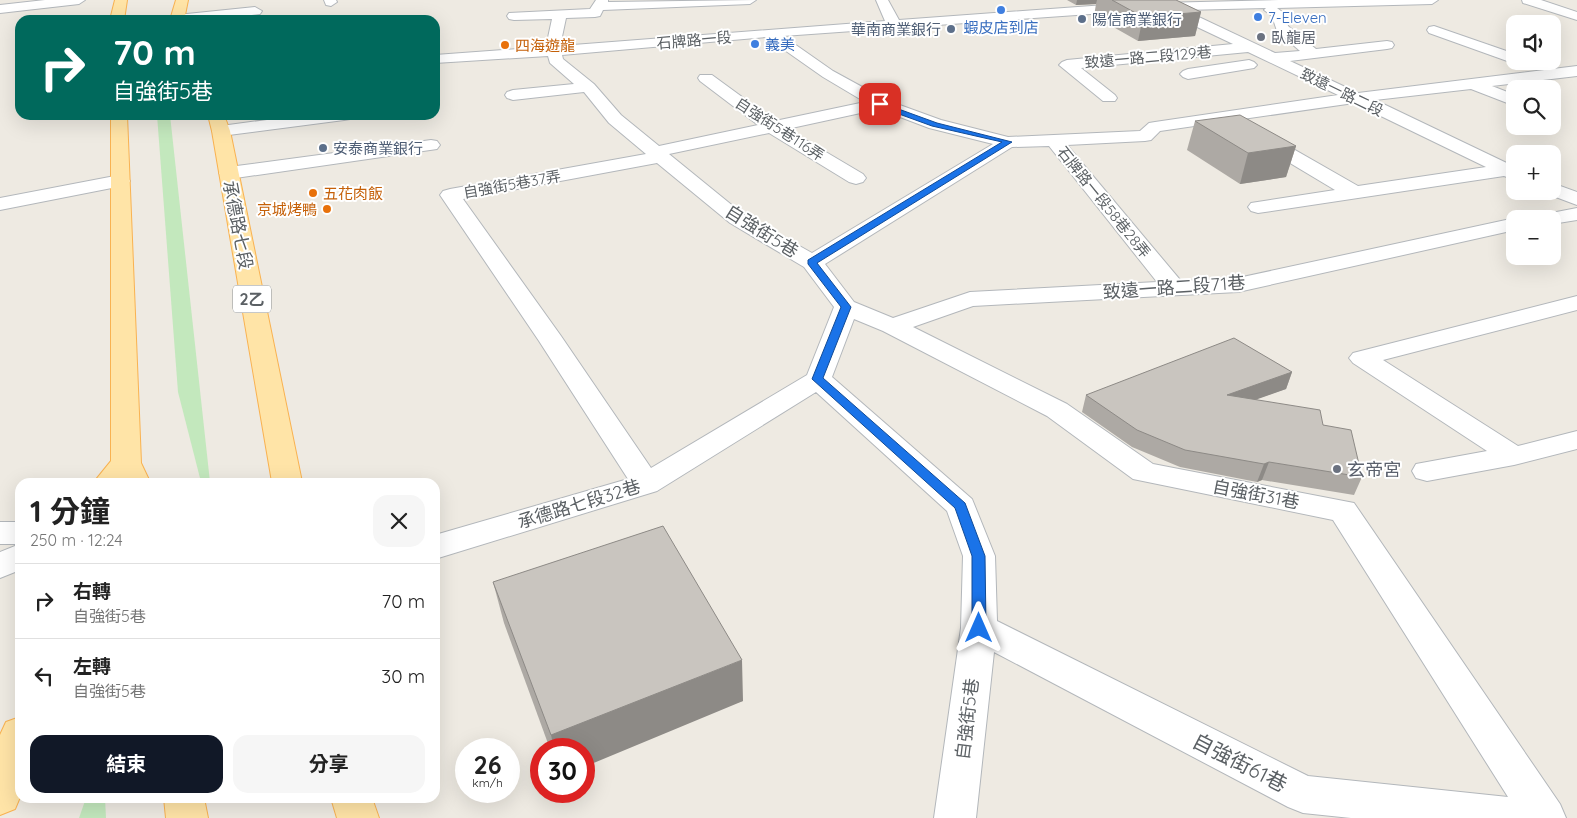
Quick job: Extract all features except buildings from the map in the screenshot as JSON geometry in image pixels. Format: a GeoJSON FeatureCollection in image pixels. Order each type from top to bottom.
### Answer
{"type":"FeatureCollection","features":[{"type":"Feature","properties":{"kind":"main road"},"geometry":{"type":"LineString","coordinates":[[118,15],[121,0]]}},
{"type":"Feature","properties":{"kind":"main road"},"geometry":{"type":"LineString","coordinates":[[178,15],[182,0]]}},
{"type":"Feature","properties":{"kind":"main road"},"geometry":{"type":"LineString","coordinates":[[118,120],[123,476]]}},
{"type":"Feature","properties":{"kind":"main road","name":"承德路七段"},"geometry":{"type":"LineString","coordinates":[[218,123],[286,478]]}},
{"type":"Feature","properties":{"kind":"main road"},"geometry":{"type":"LineString","coordinates":[[0,796],[15,752]]}},
{"type":"Feature","properties":{"kind":"main road"},"geometry":{"type":"LineString","coordinates":[[185,803],[187,818]]}},
{"type":"Feature","properties":{"kind":"main road"},"geometry":{"type":"LineString","coordinates":[[354,803],[358,818]]}},
{"type":"Feature","properties":{"kind":"street"},"geometry":{"type":"LineString","coordinates":[[0,9],[79,0]]}},
{"type":"Feature","properties":{"kind":"street"},"geometry":{"type":"LineString","coordinates":[[511,0],[522,52]]}},
{"type":"Feature","properties":{"kind":"street"},"geometry":{"type":"LineString","coordinates":[[516,26],[560,14],[595,13],[601,3],[750,0]]}},
{"type":"Feature","properties":{"kind":"street"},"geometry":{"type":"LineString","coordinates":[[882,0],[894,24]]}},
{"type":"Feature","properties":{"kind":"street","name":"石牌路一段"},"geometry":{"type":"LineString","coordinates":[[440,59],[1167,3],[1432,0]]}},
{"type":"Feature","properties":{"kind":"street"},"geometry":{"type":"LineString","coordinates":[[1528,0],[1577,16]]}},
{"type":"Feature","properties":{"kind":"street","name":"致遠一路二段"},"geometry":{"type":"LineString","coordinates":[[1167,3],[1180,12],[1506,170]]}},
{"type":"Feature","properties":{"kind":"street"},"geometry":{"type":"LineString","coordinates":[[220,15],[255,11]]}},
{"type":"Feature","properties":{"kind":"street"},"geometry":{"type":"LineString","coordinates":[[1274,12],[1282,28],[1312,53]]}},
{"type":"Feature","properties":{"kind":"street"},"geometry":{"type":"LineString","coordinates":[[552,51],[560,14]]}},
{"type":"Feature","properties":{"kind":"street"},"geometry":{"type":"LineString","coordinates":[[1434,30],[1506,56]]}},
{"type":"Feature","properties":{"kind":"street"},"geometry":{"type":"LineString","coordinates":[[769,33],[828,74],[880,104],[935,124],[1008,142],[1145,136],[1156,127],[1355,98],[1577,71]]}},
{"type":"Feature","properties":{"kind":"street"},"geometry":{"type":"LineString","coordinates":[[1188,74],[1312,53],[1386,45]]}},
{"type":"Feature","properties":{"kind":"street","name":"致遠一路二段129巷"},"geometry":{"type":"LineString","coordinates":[[1109,98],[1066,65],[1253,47]]}},
{"type":"Feature","properties":{"kind":"street","name":"自強街5巷"},"geometry":{"type":"LineString","coordinates":[[552,51],[555,60],[588,87],[615,119],[737,219],[812,262],[846,307]]}},
{"type":"Feature","properties":{"kind":"street"},"geometry":{"type":"LineString","coordinates":[[1545,70],[1577,82]]}},
{"type":"Feature","properties":{"kind":"street","name":"自強街5巷116弄"},"geometry":{"type":"LineString","coordinates":[[706,78],[772,127],[856,178]]}},
{"type":"Feature","properties":{"kind":"street"},"geometry":{"type":"LineString","coordinates":[[1475,84],[1506,97]]}},
{"type":"Feature","properties":{"kind":"street"},"geometry":{"type":"LineString","coordinates":[[513,94],[588,87]]}},
{"type":"Feature","properties":{"kind":"street"},"geometry":{"type":"LineString","coordinates":[[657,154],[880,104]]}},
{"type":"Feature","properties":{"kind":"street"},"geometry":{"type":"LineString","coordinates":[[1225,117],[1356,193]]}},
{"type":"Feature","properties":{"kind":"street"},"geometry":{"type":"LineString","coordinates":[[218,123],[274,123],[300,120]]}},
{"type":"Feature","properties":{"kind":"street","name":"石牌路一段58巷28弄"},"geometry":{"type":"LineString","coordinates":[[1053,139],[1174,288]]}},
{"type":"Feature","properties":{"kind":"street"},"geometry":{"type":"LineString","coordinates":[[812,262],[1008,142]]}},
{"type":"Feature","properties":{"kind":"street"},"geometry":{"type":"LineString","coordinates":[[229,173],[431,145]]}},
{"type":"Feature","properties":{"kind":"street","name":"自強街5巷37弄"},"geometry":{"type":"LineString","coordinates":[[646,484],[552,341],[450,195],[657,154]]}},
{"type":"Feature","properties":{"kind":"street"},"geometry":{"type":"LineString","coordinates":[[1258,207],[1506,173]]}},
{"type":"Feature","properties":{"kind":"street"},"geometry":{"type":"LineString","coordinates":[[0,204],[120,181]]}},
{"type":"Feature","properties":{"kind":"street"},"geometry":{"type":"LineString","coordinates":[[1561,193],[1577,199]]}},
{"type":"Feature","properties":{"kind":"street"},"geometry":{"type":"LineString","coordinates":[[1561,217],[1577,214]]}},
{"type":"Feature","properties":{"kind":"street","name":"致遠一路二段71巷"},"geometry":{"type":"LineString","coordinates":[[892,326],[970,299],[1238,285],[1506,226]]}},
{"type":"Feature","properties":{"kind":"street"},"geometry":{"type":"LineString","coordinates":[[1514,456],[1362,358],[1577,303]]}},
{"type":"Feature","properties":{"kind":"street"},"geometry":{"type":"LineString","coordinates":[[818,379],[846,307]]}},
{"type":"Feature","properties":{"kind":"street","name":"自強街31巷"},"geometry":{"type":"LineString","coordinates":[[846,307],[1071,405],[1144,472],[1343,511],[1545,818]]}},
{"type":"Feature","properties":{"kind":"street","name":"自強街5巷"},"geometry":{"type":"LineString","coordinates":[[818,379],[961,506],[978,556],[979,628],[955,818]]}},
{"type":"Feature","properties":{"kind":"street","name":"承德路七段32巷"},"geometry":{"type":"LineString","coordinates":[[440,546],[646,484],[818,379]]}},
{"type":"Feature","properties":{"kind":"street"},"geometry":{"type":"LineString","coordinates":[[1427,471],[1514,456],[1577,440]]}},
{"type":"Feature","properties":{"kind":"street"},"geometry":{"type":"LineString","coordinates":[[0,533],[15,533]]}},
{"type":"Feature","properties":{"kind":"street"},"geometry":{"type":"LineString","coordinates":[[0,566],[15,558]]}},
{"type":"Feature","properties":{"kind":"street","name":"自強街61巷"},"geometry":{"type":"LineString","coordinates":[[979,628],[1303,794],[1525,818]]}},
{"type":"Feature","properties":{"kind":"green space"},"geometry":{"type":"Polygon","coordinates":[[[157,120],[171,120],[210,478],[200,478],[178,392],[157,120]]]}},
{"type":"Feature","properties":{"kind":"green space"},"geometry":{"type":"Polygon","coordinates":[[[84,803],[105,803],[106,818],[79,818],[84,803]]]}},
{"type":"Feature","properties":{"kind":"place","name":"蝦皮店到店"},"geometry":{"type":"Point","coordinates":[1001,10]}},
{"type":"Feature","properties":{"kind":"place","name":"7-Eleven"},"geometry":{"type":"Point","coordinates":[1258,17]}},
{"type":"Feature","properties":{"kind":"place","name":"陽信商業銀行"},"geometry":{"type":"Point","coordinates":[1082,19]}},
{"type":"Feature","properties":{"kind":"place","name":"華南商業銀行"},"geometry":{"type":"Point","coordinates":[951,29]}},
{"type":"Feature","properties":{"kind":"place","name":"臥龍居"},"geometry":{"type":"Point","coordinates":[1261,37]}},
{"type":"Feature","properties":{"kind":"place","name":"義美"},"geometry":{"type":"Point","coordinates":[755,44]}},
{"type":"Feature","properties":{"kind":"place","name":"四海遊龍"},"geometry":{"type":"Point","coordinates":[505,45]}},
{"type":"Feature","properties":{"kind":"place","name":"安泰商業銀行"},"geometry":{"type":"Point","coordinates":[323,148]}},
{"type":"Feature","properties":{"kind":"place","name":"五花肉飯"},"geometry":{"type":"Point","coordinates":[313,193]}},
{"type":"Feature","properties":{"kind":"place","name":"京城烤鴨"},"geometry":{"type":"Point","coordinates":[327,209]}},
{"type":"Feature","properties":{"kind":"place","name":"玄帝宮"},"geometry":{"type":"Point","coordinates":[1337,469]}},
{"type":"Feature","properties":{"kind":"route"},"geometry":{"type":"LineString","coordinates":[[880,104],[935,124],[1008,142],[812,262],[846,307],[818,379],[961,506],[978,556],[979,628]]}}]}
